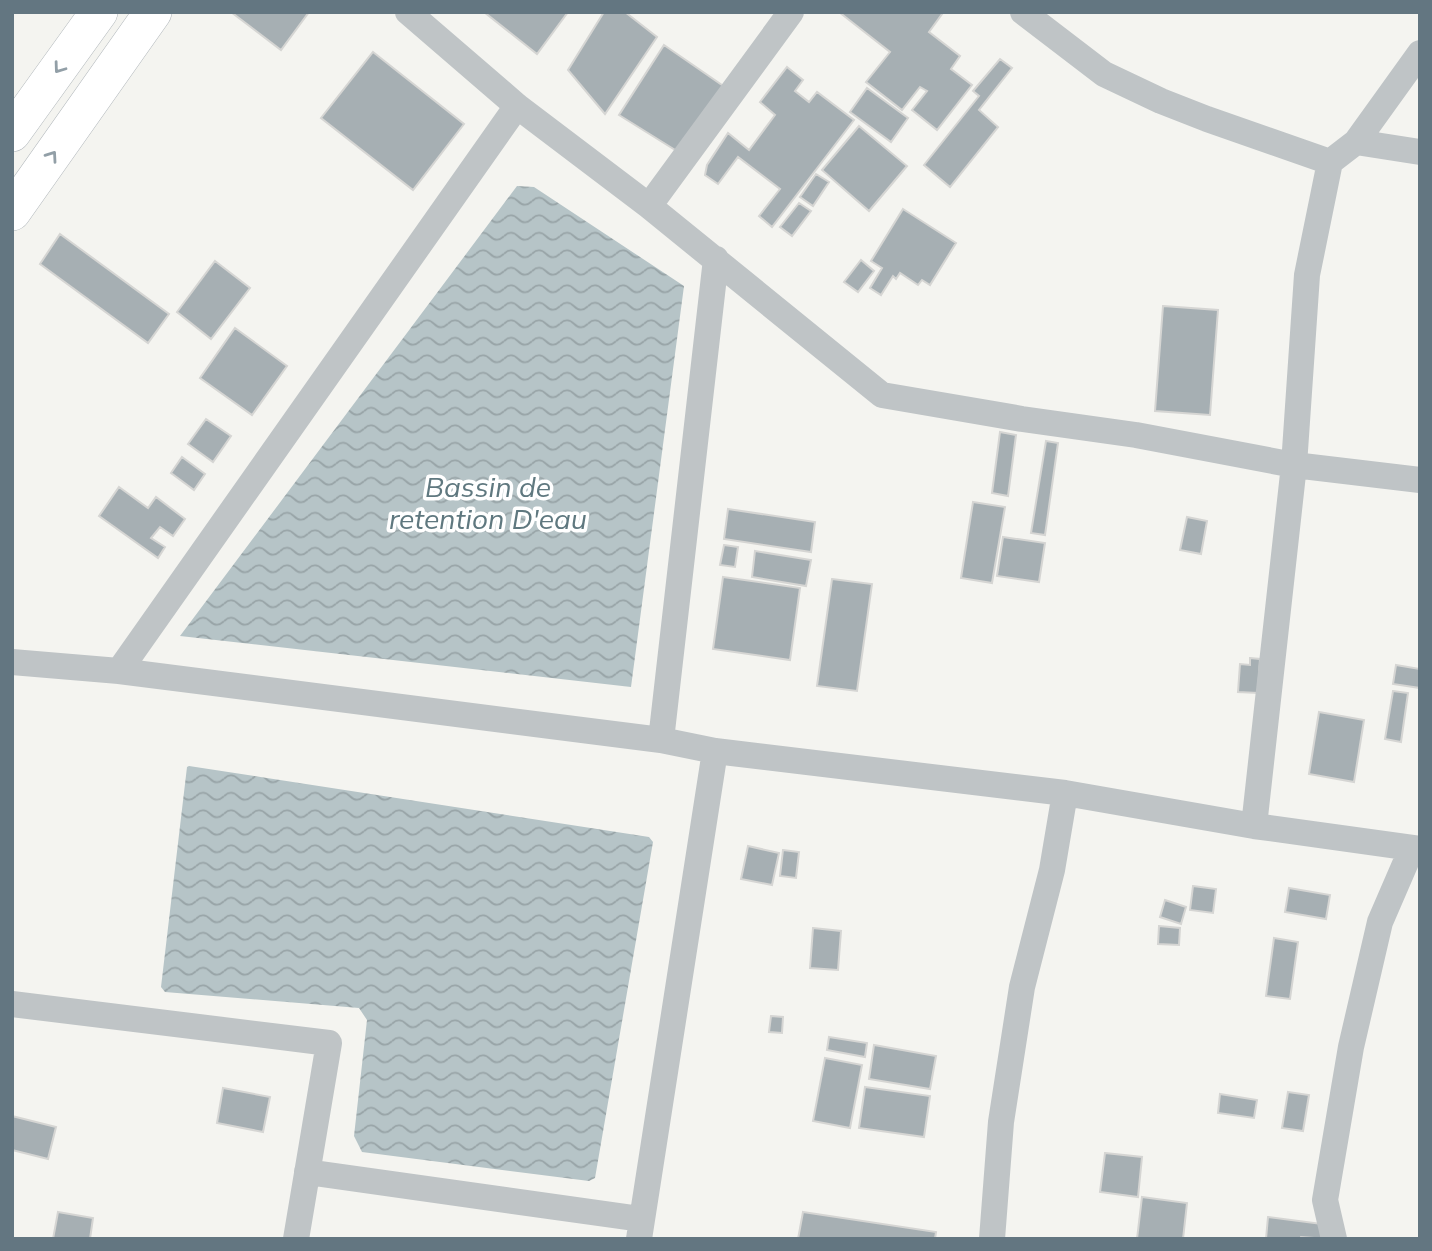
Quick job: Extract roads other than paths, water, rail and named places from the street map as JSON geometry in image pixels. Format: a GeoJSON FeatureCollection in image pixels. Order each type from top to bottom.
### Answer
{"type":"FeatureCollection","features":[{"type":"Feature","properties":{"kind":"street"},"geometry":{"type":"LineString","coordinates":[[12,133],[99,12]]}},
{"type":"Feature","properties":{"kind":"street"},"geometry":{"type":"LineString","coordinates":[[12,212],[153,12]]}},
{"type":"Feature","properties":{"kind":"street"},"geometry":{"type":"LineString","coordinates":[[408,12],[517,106],[716,259],[881,395],[1136,435],[1294,465],[1420,480]]}},
{"type":"Feature","properties":{"kind":"street"},"geometry":{"type":"LineString","coordinates":[[649,206],[791,12]]}},
{"type":"Feature","properties":{"kind":"street"},"geometry":{"type":"LineString","coordinates":[[1028,13],[1115,80],[1207,119],[1330,162]]}},
{"type":"Feature","properties":{"kind":"street"},"geometry":{"type":"LineString","coordinates":[[1254,826],[1294,465],[1307,275],[1330,162],[1356,142],[1420,53]]}},
{"type":"Feature","properties":{"kind":"street"},"geometry":{"type":"LineString","coordinates":[[119,671],[517,106]]}},
{"type":"Feature","properties":{"kind":"street"},"geometry":{"type":"LineString","coordinates":[[1356,142],[1420,152]]}},
{"type":"Feature","properties":{"kind":"street"},"geometry":{"type":"LineString","coordinates":[[661,740],[716,259]]}},
{"type":"Feature","properties":{"kind":"street"},"geometry":{"type":"LineString","coordinates":[[12,662],[119,671],[661,740],[715,751],[1065,793],[1254,826],[1416,849],[1380,922],[1351,1047],[1325,1200],[1334,1239]]}},
{"type":"Feature","properties":{"kind":"street"},"geometry":{"type":"LineString","coordinates":[[307,1172],[640,1229],[715,751]]}},
{"type":"Feature","properties":{"kind":"street"},"geometry":{"type":"LineString","coordinates":[[992,1239],[1001,1122],[1022,987],[1052,870],[1065,793]]}},
{"type":"Feature","properties":{"kind":"street"},"geometry":{"type":"LineString","coordinates":[[12,1004],[329,1043],[296,1239]]}},
{"type":"Feature","properties":{"kind":"water","name":"Bassin de retention D'eau"},"geometry":{"type":"Polygon","coordinates":[[[517,186],[534,187],[684,286],[631,687],[180,636],[517,186]]]}},
{"type":"Feature","properties":{"kind":"water"},"geometry":{"type":"Polygon","coordinates":[[[189,766],[649,837],[653,842],[595,1178],[589,1181],[362,1152],[354,1136],[367,1020],[359,1008],[165,992],[161,987],[189,766]]]}}]}
